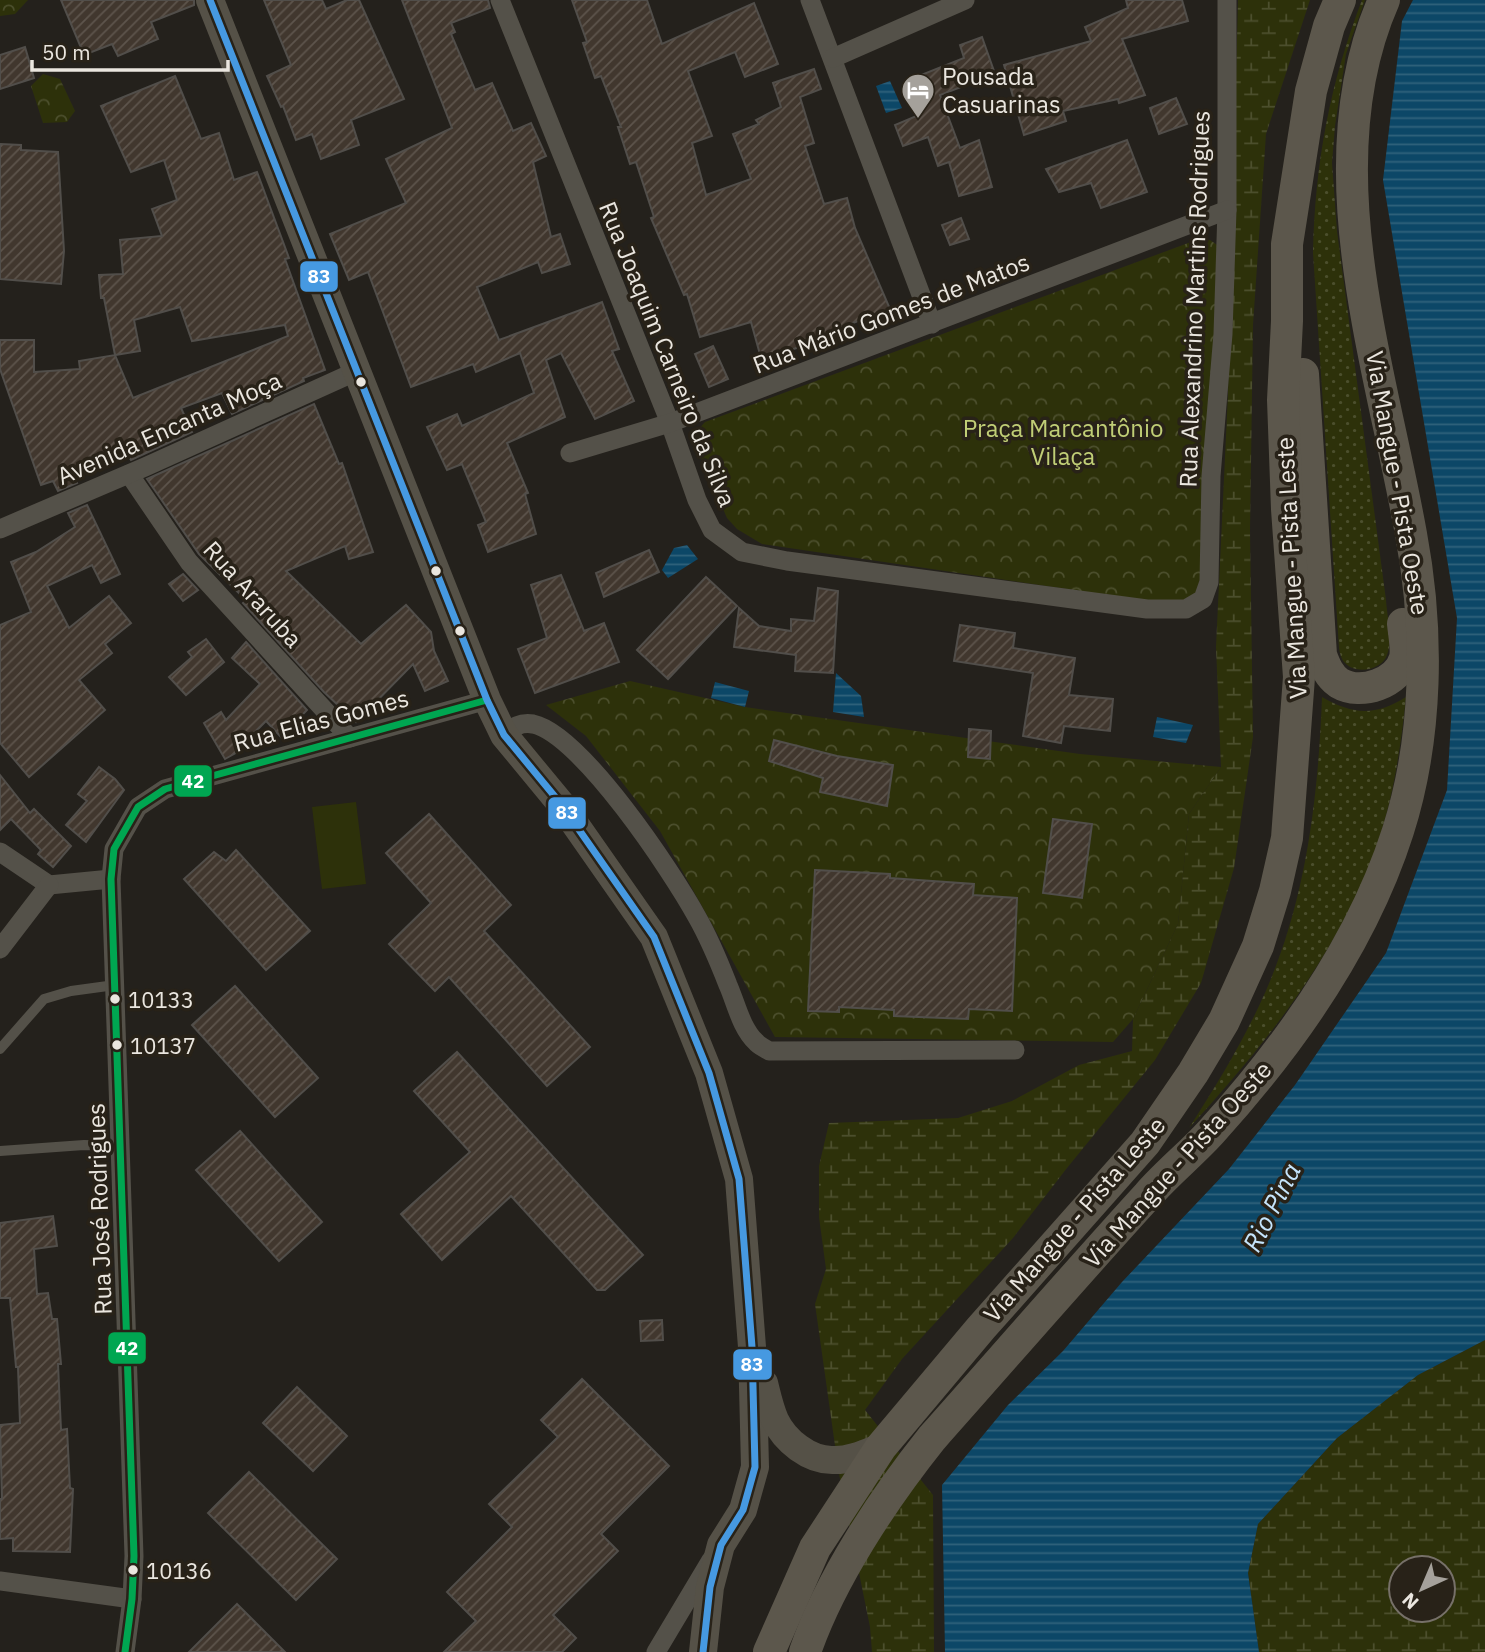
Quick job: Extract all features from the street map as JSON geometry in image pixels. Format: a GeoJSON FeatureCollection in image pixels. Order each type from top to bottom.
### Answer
{"type":"FeatureCollection","features":[{"type":"Feature","properties":{"kind":"main road","name":"Via Mangue - Pista Leste"},"geometry":{"type":"LineString","coordinates":[[769,1652],[815,1548],[881,1447],[1145,1143],[1193,1073],[1224,1021],[1258,946],[1275,891],[1287,838],[1299,677],[1287,509],[1283,400],[1289,230],[1311,91],[1329,26],[1340,0]]}},
{"type":"Feature","properties":{"kind":"main road","name":"Via Mangue - Pista Oeste"},"geometry":{"type":"LineString","coordinates":[[805,1652],[822,1611],[848,1562],[907,1470],[932,1438],[1152,1190],[1210,1134],[1258,1077],[1312,1004],[1347,950],[1399,830],[1418,737],[1423,630],[1412,537],[1361,277],[1352,209],[1356,89],[1375,21],[1384,0]]}},
{"type":"Feature","properties":{"kind":"main road"},"geometry":{"type":"LineString","coordinates":[[1289,230],[1302,352],[1321,655],[1329,674],[1346,686],[1372,687],[1384,682],[1398,670],[1405,657],[1393,447]]}},
{"type":"Feature","properties":{"kind":"street"},"geometry":{"type":"LineString","coordinates":[[211,0],[486,700],[504,735],[561,804],[654,937],[709,1073],[739,1179],[752,1347],[755,1467],[743,1510],[686,1599],[656,1652]]}},
{"type":"Feature","properties":{"kind":"street","name":"Rua Joaquim Carneiro da Silva"},"geometry":{"type":"LineString","coordinates":[[500,0],[670,423],[697,500],[712,530],[742,552],[787,561],[1147,609],[1186,609],[1203,599]]}},
{"type":"Feature","properties":{"kind":"street"},"geometry":{"type":"LineString","coordinates":[[810,0],[932,324]]}},
{"type":"Feature","properties":{"kind":"street"},"geometry":{"type":"LineString","coordinates":[[833,58],[965,0]]}},
{"type":"Feature","properties":{"kind":"street","name":"Rua Alexandrino Martins Rodrigues"},"geometry":{"type":"LineString","coordinates":[[1203,599],[1209,582],[1211,476],[1223,334],[1227,210],[1227,0]]}},
{"type":"Feature","properties":{"kind":"street","name":"Rua Mário Gomes de Matos"},"geometry":{"type":"LineString","coordinates":[[570,453],[670,423],[1227,210]]}},
{"type":"Feature","properties":{"kind":"street","name":"Avenida Encanta Moça"},"geometry":{"type":"LineString","coordinates":[[0,529],[357,371]]}},
{"type":"Feature","properties":{"kind":"street","name":"Rua Araruba"},"geometry":{"type":"LineString","coordinates":[[129,474],[189,562],[349,738]]}},
{"type":"Feature","properties":{"kind":"street","name":"Rua Elias Gomes"},"geometry":{"type":"LineString","coordinates":[[114,849],[138,807],[165,789],[486,700]]}},
{"type":"Feature","properties":{"kind":"street"},"geometry":{"type":"LineString","coordinates":[[504,735],[517,725],[533,724],[553,734],[582,758],[618,800],[664,862],[698,918],[741,1019],[754,1041],[769,1051],[1015,1050]]}},
{"type":"Feature","properties":{"kind":"street","name":"Rua José Rodrigues"},"geometry":{"type":"LineString","coordinates":[[114,849],[111,879],[133,1462],[134,1556],[125,1652]]}},
{"type":"Feature","properties":{"kind":"street"},"geometry":{"type":"LineString","coordinates":[[0,852],[49,885],[111,879]]}},
{"type":"Feature","properties":{"kind":"street"},"geometry":{"type":"LineString","coordinates":[[0,949],[49,885]]}},
{"type":"Feature","properties":{"kind":"street"},"geometry":{"type":"LineString","coordinates":[[752,1347],[776,1421],[792,1443],[809,1455],[832,1460],[858,1456],[881,1447]]}},
{"type":"Feature","properties":{"kind":"street"},"geometry":{"type":"LineString","coordinates":[[703,1652],[710,1587],[722,1545]]}},
{"type":"Feature","properties":{"kind":"street"},"geometry":{"type":"LineString","coordinates":[[0,1581],[132,1599]]}},
{"type":"Feature","properties":{"kind":"lane"},"geometry":{"type":"LineString","coordinates":[[0,1049],[44,999],[115,985]]}},
{"type":"Feature","properties":{"kind":"lane"},"geometry":{"type":"LineString","coordinates":[[0,1151],[84,1145],[121,1146]]}},
{"type":"Feature","properties":{"kind":"green space"},"geometry":{"type":"Polygon","coordinates":[[[0,0],[28,0],[15,14],[0,16],[0,0]]]}},
{"type":"Feature","properties":{"kind":"green space"},"geometry":{"type":"Polygon","coordinates":[[[1238,0],[1310,0],[1266,134],[1253,325],[1250,531],[1253,737],[1234,868],[1201,983],[1155,1060],[1013,1238],[902,1359],[865,1410],[933,1495],[934,1652],[872,1652],[870,1627],[839,1474],[815,1304],[826,1269],[819,1217],[819,1166],[829,1123],[958,1118],[1012,1101],[1079,1065],[1132,1051],[1133,1019],[1178,924],[1189,814],[1221,767],[1216,647],[1228,394],[1238,0]]]}},
{"type":"Feature","properties":{"kind":"green space"},"geometry":{"type":"Polygon","coordinates":[[[1362,0],[1365,0],[1346,54],[1332,163],[1337,231],[1390,635],[1389,649],[1384,660],[1374,667],[1362,670],[1345,663],[1339,648],[1313,253],[1317,187],[1326,124],[1341,62],[1362,0]]]}},
{"type":"Feature","properties":{"kind":"green space"},"geometry":{"type":"Polygon","coordinates":[[[43,74],[60,79],[75,111],[67,122],[43,123],[31,86],[43,74]]]}},
{"type":"Feature","properties":{"kind":"green space","name":"Praça Marcantônio Vilaça"},"geometry":{"type":"Polygon","coordinates":[[[1199,239],[1210,240],[1220,247],[1200,580],[1199,589],[1192,598],[1168,604],[762,544],[737,529],[727,518],[696,446],[698,433],[705,422],[1199,239]]]}},
{"type":"Feature","properties":{"kind":"green space"},"geometry":{"type":"Polygon","coordinates":[[[630,681],[745,707],[1080,754],[1221,767],[1189,814],[1178,924],[1133,1019],[1113,1042],[775,1037],[660,831],[586,736],[546,705],[630,681]]]}},
{"type":"Feature","properties":{"kind":"green space"},"geometry":{"type":"Polygon","coordinates":[[[1322,697],[1344,707],[1364,711],[1385,708],[1406,697],[1397,762],[1383,827],[1352,905],[1312,974],[1266,1038],[1189,1128],[1250,1024],[1274,971],[1287,933],[1298,895],[1312,816],[1322,697]]]}},
{"type":"Feature","properties":{"kind":"green space"},"geometry":{"type":"Polygon","coordinates":[[[356,802],[366,884],[322,889],[312,807],[356,802]]]}},
{"type":"Feature","properties":{"kind":"green space"},"geometry":{"type":"Polygon","coordinates":[[[1485,1340],[1485,1652],[1259,1652],[1248,1573],[1258,1524],[1337,1438],[1418,1375],[1485,1340]]]}},
{"type":"Feature","properties":{"kind":"water","name":"Rio Pina"},"geometry":{"type":"Polygon","coordinates":[[[1413,0],[1485,0],[1485,1340],[1418,1375],[1337,1438],[1258,1524],[1248,1573],[1259,1652],[945,1652],[942,1485],[1008,1405],[1063,1351],[1122,1282],[1229,1169],[1295,1085],[1386,953],[1447,790],[1457,618],[1383,180],[1402,21],[1413,0]]]}},
{"type":"Feature","properties":{"kind":"water"},"geometry":{"type":"Polygon","coordinates":[[[890,81],[902,108],[886,113],[876,86],[890,81]]]}},
{"type":"Feature","properties":{"kind":"water"},"geometry":{"type":"Polygon","coordinates":[[[687,545],[698,559],[668,578],[662,570],[674,548],[687,545]]]}},
{"type":"Feature","properties":{"kind":"water"},"geometry":{"type":"Polygon","coordinates":[[[836,673],[861,696],[864,717],[833,712],[836,673]]]}},
{"type":"Feature","properties":{"kind":"water"},"geometry":{"type":"Polygon","coordinates":[[[715,682],[749,691],[745,707],[711,698],[715,682]]]}},
{"type":"Feature","properties":{"kind":"water"},"geometry":{"type":"Polygon","coordinates":[[[1157,717],[1193,725],[1186,743],[1153,737],[1157,717]]]}},
{"type":"Feature","properties":{"kind":"building"},"geometry":{"type":"Polygon","coordinates":[[[61,0],[194,0],[194,5],[151,22],[158,39],[118,56],[112,44],[84,55],[61,0]]]}},
{"type":"Feature","properties":{"kind":"building"},"geometry":{"type":"Polygon","coordinates":[[[264,0],[322,0],[326,9],[347,0],[359,0],[404,99],[351,120],[359,145],[321,159],[312,134],[296,140],[283,106],[281,107],[267,76],[291,65],[264,0]]]}},
{"type":"Feature","properties":{"kind":"building"},"geometry":{"type":"Polygon","coordinates":[[[402,0],[488,0],[490,8],[451,23],[455,32],[451,34],[475,90],[492,83],[513,131],[531,123],[546,156],[533,162],[551,237],[560,234],[570,264],[542,273],[538,262],[477,287],[499,340],[602,302],[619,349],[612,351],[634,401],[595,419],[561,353],[546,360],[565,417],[507,443],[528,493],[525,494],[536,534],[488,552],[478,525],[486,522],[462,464],[447,470],[427,427],[457,414],[462,426],[534,393],[520,353],[476,372],[473,364],[411,387],[368,272],[349,280],[330,234],[406,203],[386,159],[452,128],[402,0]]]}},
{"type":"Feature","properties":{"kind":"building"},"geometry":{"type":"Polygon","coordinates":[[[572,0],[647,0],[662,44],[754,3],[778,64],[745,77],[735,52],[688,71],[712,136],[692,143],[706,195],[751,179],[733,134],[759,124],[756,120],[781,107],[773,83],[814,69],[821,89],[800,97],[814,143],[805,146],[824,204],[847,198],[855,228],[890,309],[803,342],[804,346],[761,358],[751,322],[700,337],[687,294],[684,295],[651,218],[654,217],[636,162],[630,164],[618,127],[621,127],[601,76],[595,78],[583,43],[587,42],[572,0]]]}},
{"type":"Feature","properties":{"kind":"building"},"geometry":{"type":"Polygon","coordinates":[[[1126,0],[1182,0],[1188,21],[1122,39],[1145,95],[1119,103],[1118,99],[1063,111],[1066,121],[1024,135],[1004,65],[1091,41],[1085,27],[1128,8],[1126,0]]]}},
{"type":"Feature","properties":{"kind":"building"},"geometry":{"type":"Polygon","coordinates":[[[982,37],[995,74],[940,95],[960,148],[979,140],[992,187],[959,196],[949,162],[938,166],[928,137],[903,146],[895,125],[919,115],[906,81],[964,58],[960,45],[982,37]]]}},
{"type":"Feature","properties":{"kind":"building"},"geometry":{"type":"Polygon","coordinates":[[[25,47],[34,78],[0,89],[0,55],[25,47]]]}},
{"type":"Feature","properties":{"kind":"building"},"geometry":{"type":"Polygon","coordinates":[[[175,76],[201,139],[219,133],[234,180],[257,172],[289,258],[285,259],[325,370],[303,378],[304,381],[232,414],[222,393],[181,408],[192,432],[131,460],[126,453],[73,475],[77,483],[58,491],[53,481],[41,485],[0,369],[0,340],[34,340],[34,372],[80,369],[79,361],[115,355],[104,298],[101,298],[99,275],[123,274],[120,240],[162,236],[152,209],[177,200],[164,160],[131,172],[101,106],[175,76]],[[180,307],[134,320],[140,351],[115,355],[133,398],[288,336],[285,325],[192,341],[180,307]]]}},
{"type":"Feature","properties":{"kind":"building"},"geometry":{"type":"Polygon","coordinates":[[[1176,98],[1187,124],[1159,134],[1150,108],[1176,98]]]}},
{"type":"Feature","properties":{"kind":"building"},"geometry":{"type":"Polygon","coordinates":[[[1127,140],[1147,192],[1101,208],[1091,183],[1059,192],[1046,169],[1127,140]]]}},
{"type":"Feature","properties":{"kind":"building"},"geometry":{"type":"Polygon","coordinates":[[[0,144],[21,145],[21,150],[58,152],[64,251],[61,284],[0,279],[0,144]]]}},
{"type":"Feature","properties":{"kind":"building"},"geometry":{"type":"Polygon","coordinates":[[[961,218],[969,239],[950,245],[942,225],[961,218]]]}},
{"type":"Feature","properties":{"kind":"building"},"geometry":{"type":"Polygon","coordinates":[[[713,346],[728,379],[709,387],[695,354],[713,346]]]}},
{"type":"Feature","properties":{"kind":"building"},"geometry":{"type":"Polygon","coordinates":[[[314,404],[339,464],[342,463],[373,552],[349,559],[345,546],[286,571],[361,644],[406,605],[431,632],[434,651],[448,681],[425,691],[413,664],[356,722],[324,692],[243,603],[246,600],[199,554],[147,479],[314,404]]]}},
{"type":"Feature","properties":{"kind":"building"},"geometry":{"type":"Polygon","coordinates":[[[87,505],[120,574],[101,583],[92,565],[47,586],[69,628],[109,596],[131,623],[105,644],[112,653],[79,680],[105,710],[29,777],[0,743],[0,625],[31,612],[11,562],[36,552],[75,527],[68,513],[87,505]]]}},
{"type":"Feature","properties":{"kind":"building"},"geometry":{"type":"Polygon","coordinates":[[[649,550],[659,572],[604,597],[596,573],[649,550]]]}},
{"type":"Feature","properties":{"kind":"building"},"geometry":{"type":"Polygon","coordinates":[[[183,574],[198,590],[183,601],[169,584],[183,574]]]}},
{"type":"Feature","properties":{"kind":"building"},"geometry":{"type":"Polygon","coordinates":[[[561,575],[584,631],[604,623],[619,662],[535,693],[518,649],[547,638],[531,585],[561,575]]]}},
{"type":"Feature","properties":{"kind":"building"},"geometry":{"type":"Polygon","coordinates":[[[706,577],[737,606],[668,679],[637,650],[706,577]]]}},
{"type":"Feature","properties":{"kind":"building"},"geometry":{"type":"Polygon","coordinates":[[[818,588],[838,591],[833,673],[795,671],[796,655],[734,647],[739,608],[759,626],[791,631],[791,619],[814,621],[818,588]]]}},
{"type":"Feature","properties":{"kind":"building"},"geometry":{"type":"Polygon","coordinates":[[[960,625],[1015,633],[1013,648],[1075,658],[1069,695],[1113,699],[1110,731],[1064,726],[1061,743],[1023,736],[1033,673],[954,661],[960,625]]]}},
{"type":"Feature","properties":{"kind":"building"},"geometry":{"type":"Polygon","coordinates":[[[206,639],[224,662],[186,695],[169,677],[192,657],[188,652],[206,639]]]}},
{"type":"Feature","properties":{"kind":"building"},"geometry":{"type":"Polygon","coordinates":[[[246,642],[307,710],[281,737],[266,721],[241,746],[243,749],[225,759],[204,723],[221,712],[226,720],[260,684],[232,658],[246,642]]]}},
{"type":"Feature","properties":{"kind":"building"},"geometry":{"type":"Polygon","coordinates":[[[969,729],[991,731],[990,759],[968,757],[969,729]]]}},
{"type":"Feature","properties":{"kind":"building"},"geometry":{"type":"Polygon","coordinates":[[[774,740],[837,756],[893,765],[887,806],[820,792],[823,778],[769,761],[774,740]]]}},
{"type":"Feature","properties":{"kind":"building"},"geometry":{"type":"Polygon","coordinates":[[[99,767],[124,790],[86,842],[66,825],[87,801],[78,794],[99,767]]]}},
{"type":"Feature","properties":{"kind":"building"},"geometry":{"type":"Polygon","coordinates":[[[0,775],[30,813],[34,809],[71,846],[53,867],[38,854],[41,850],[11,819],[0,830],[0,775]]]}},
{"type":"Feature","properties":{"kind":"building"},"geometry":{"type":"Polygon","coordinates":[[[429,814],[511,905],[484,931],[590,1047],[547,1086],[449,977],[435,991],[389,944],[431,903],[386,853],[429,814]]]}},
{"type":"Feature","properties":{"kind":"building"},"geometry":{"type":"Polygon","coordinates":[[[1053,819],[1092,824],[1082,898],[1043,893],[1053,819]]]}},
{"type":"Feature","properties":{"kind":"building"},"geometry":{"type":"Polygon","coordinates":[[[236,850],[310,931],[266,970],[184,879],[214,852],[226,861],[236,850]]]}},
{"type":"Feature","properties":{"kind":"building"},"geometry":{"type":"Polygon","coordinates":[[[815,870],[890,874],[890,878],[974,884],[973,895],[1017,898],[1012,1011],[969,1009],[968,1019],[894,1016],[894,1010],[839,1007],[839,1012],[808,1011],[815,870]]]}},
{"type":"Feature","properties":{"kind":"building"},"geometry":{"type":"Polygon","coordinates":[[[235,986],[318,1078],[275,1117],[192,1025],[235,986]]]}},
{"type":"Feature","properties":{"kind":"building"},"geometry":{"type":"Polygon","coordinates":[[[457,1052],[643,1255],[605,1290],[597,1290],[511,1196],[442,1260],[401,1214],[470,1152],[414,1091],[457,1052]]]}},
{"type":"Feature","properties":{"kind":"building"},"geometry":{"type":"Polygon","coordinates":[[[240,1131],[322,1222],[279,1261],[196,1170],[240,1131]]]}},
{"type":"Feature","properties":{"kind":"building"},"geometry":{"type":"Polygon","coordinates":[[[53,1216],[57,1246],[34,1249],[37,1294],[48,1293],[52,1319],[57,1319],[61,1364],[58,1364],[61,1430],[67,1429],[70,1488],[73,1489],[70,1552],[13,1551],[13,1538],[0,1539],[0,1425],[20,1423],[18,1367],[10,1298],[0,1298],[0,1223],[53,1216]]]}},
{"type":"Feature","properties":{"kind":"building"},"geometry":{"type":"Polygon","coordinates":[[[662,1320],[663,1340],[641,1341],[640,1321],[662,1320]]]}},
{"type":"Feature","properties":{"kind":"building"},"geometry":{"type":"Polygon","coordinates":[[[582,1379],[669,1466],[601,1534],[618,1551],[553,1615],[576,1638],[562,1652],[444,1652],[476,1621],[447,1592],[512,1527],[489,1504],[558,1437],[541,1420],[582,1379]]]}},
{"type":"Feature","properties":{"kind":"building"},"geometry":{"type":"Polygon","coordinates":[[[297,1387],[347,1436],[313,1471],[263,1423],[297,1387]]]}},
{"type":"Feature","properties":{"kind":"building"},"geometry":{"type":"Polygon","coordinates":[[[249,1472],[337,1559],[296,1600],[208,1513],[249,1472]]]}},
{"type":"Feature","properties":{"kind":"building"},"geometry":{"type":"Polygon","coordinates":[[[237,1604],[285,1652],[189,1652],[237,1604]]]}},
{"type":"Feature","properties":{"kind":"transit line","name":"83"},"geometry":{"type":"LineString","coordinates":[[210,0],[487,700],[504,735],[561,804],[654,937],[709,1073],[739,1179],[752,1347],[755,1467],[743,1510],[721,1545],[710,1587],[703,1652]]}},
{"type":"Feature","properties":{"kind":"transit line","name":"42"},"geometry":{"type":"LineString","coordinates":[[125,1652],[134,1556],[111,879],[114,849],[138,807],[165,789],[487,700]]}},
{"type":"Feature","properties":{"kind":"place","name":"Pousada Casuarinas"},"geometry":{"type":"Point","coordinates":[918,120]}},
{"type":"Feature","properties":{"kind":"place","name":"10133"},"geometry":{"type":"Point","coordinates":[115,999]}},
{"type":"Feature","properties":{"kind":"place","name":"10137"},"geometry":{"type":"Point","coordinates":[117,1045]}},
{"type":"Feature","properties":{"kind":"place","name":"10136"},"geometry":{"type":"Point","coordinates":[133,1570]}}]}
